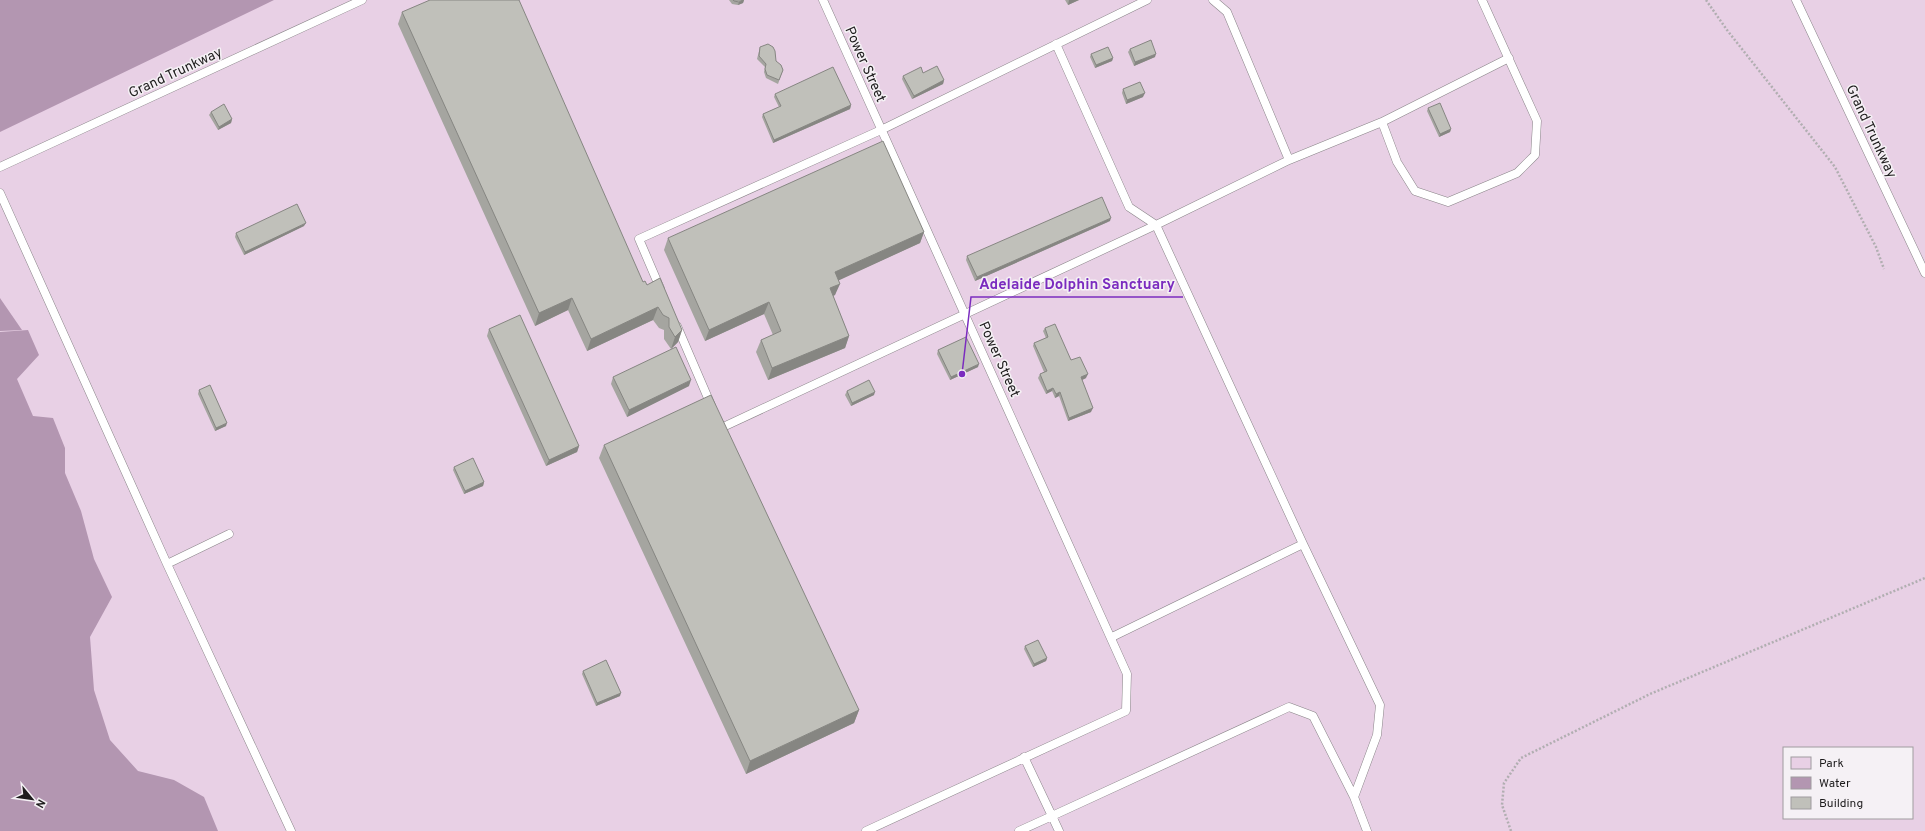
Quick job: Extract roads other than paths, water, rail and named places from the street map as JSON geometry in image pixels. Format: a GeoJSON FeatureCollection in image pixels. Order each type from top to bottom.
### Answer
{"type":"FeatureCollection","features":[{"type":"Feature","properties":{"kind":"lane","name":"Grand Trunkway"},"geometry":{"type":"LineString","coordinates":[[0,167],[362,0]]}},
{"type":"Feature","properties":{"kind":"lane","name":"Power Street"},"geometry":{"type":"LineString","coordinates":[[823,0],[964,314],[1112,637],[1127,674],[1126,710],[1024,757]]}},
{"type":"Feature","properties":{"kind":"lane"},"geometry":{"type":"LineString","coordinates":[[665,297],[639,239],[881,130],[1147,0]]}},
{"type":"Feature","properties":{"kind":"lane"},"geometry":{"type":"LineString","coordinates":[[1213,0],[1227,12],[1289,160]]}},
{"type":"Feature","properties":{"kind":"lane"},"geometry":{"type":"LineString","coordinates":[[1382,122],[1397,162],[1415,191],[1448,202],[1517,173],[1535,155],[1537,121],[1482,0]]}},
{"type":"Feature","properties":{"kind":"lane","name":"Grand Trunkway"},"geometry":{"type":"LineString","coordinates":[[1796,0],[1925,273]]}},
{"type":"Feature","properties":{"kind":"lane"},"geometry":{"type":"LineString","coordinates":[[1056,44],[1129,208],[1156,225],[1303,544],[1380,705],[1377,735],[1354,797]]}},
{"type":"Feature","properties":{"kind":"lane"},"geometry":{"type":"LineString","coordinates":[[674,319],[721,428],[1156,225],[1289,160],[1382,122],[1509,58]]}},
{"type":"Feature","properties":{"kind":"lane"},"geometry":{"type":"LineString","coordinates":[[0,193],[167,564],[291,831]]}},
{"type":"Feature","properties":{"kind":"lane"},"geometry":{"type":"LineString","coordinates":[[167,564],[229,534]]}},
{"type":"Feature","properties":{"kind":"lane"},"geometry":{"type":"LineString","coordinates":[[1112,637],[1303,544]]}},
{"type":"Feature","properties":{"kind":"lane"},"geometry":{"type":"LineString","coordinates":[[1019,831],[1289,707],[1313,716],[1354,797],[1367,831]]}},
{"type":"Feature","properties":{"kind":"lane"},"geometry":{"type":"LineString","coordinates":[[866,831],[1024,757],[1059,831]]}},
{"type":"Feature","properties":{"kind":"water"},"geometry":{"type":"Polygon","coordinates":[[[0,0],[274,0],[0,132],[0,0]]]}},
{"type":"Feature","properties":{"kind":"water"},"geometry":{"type":"Polygon","coordinates":[[[0,298],[2,301],[22,330],[0,331],[0,298]]]}},
{"type":"Feature","properties":{"kind":"water"},"geometry":{"type":"Polygon","coordinates":[[[28,330],[39,355],[17,379],[33,416],[53,418],[65,448],[65,473],[81,511],[94,559],[112,597],[90,637],[94,690],[110,740],[138,771],[174,780],[204,797],[218,831],[0,831],[0,332],[28,330]]]}},
{"type":"Feature","properties":{"kind":"place","name":"Adelaide Dolphin Sanctuary"},"geometry":{"type":"Point","coordinates":[962,374]}}]}
